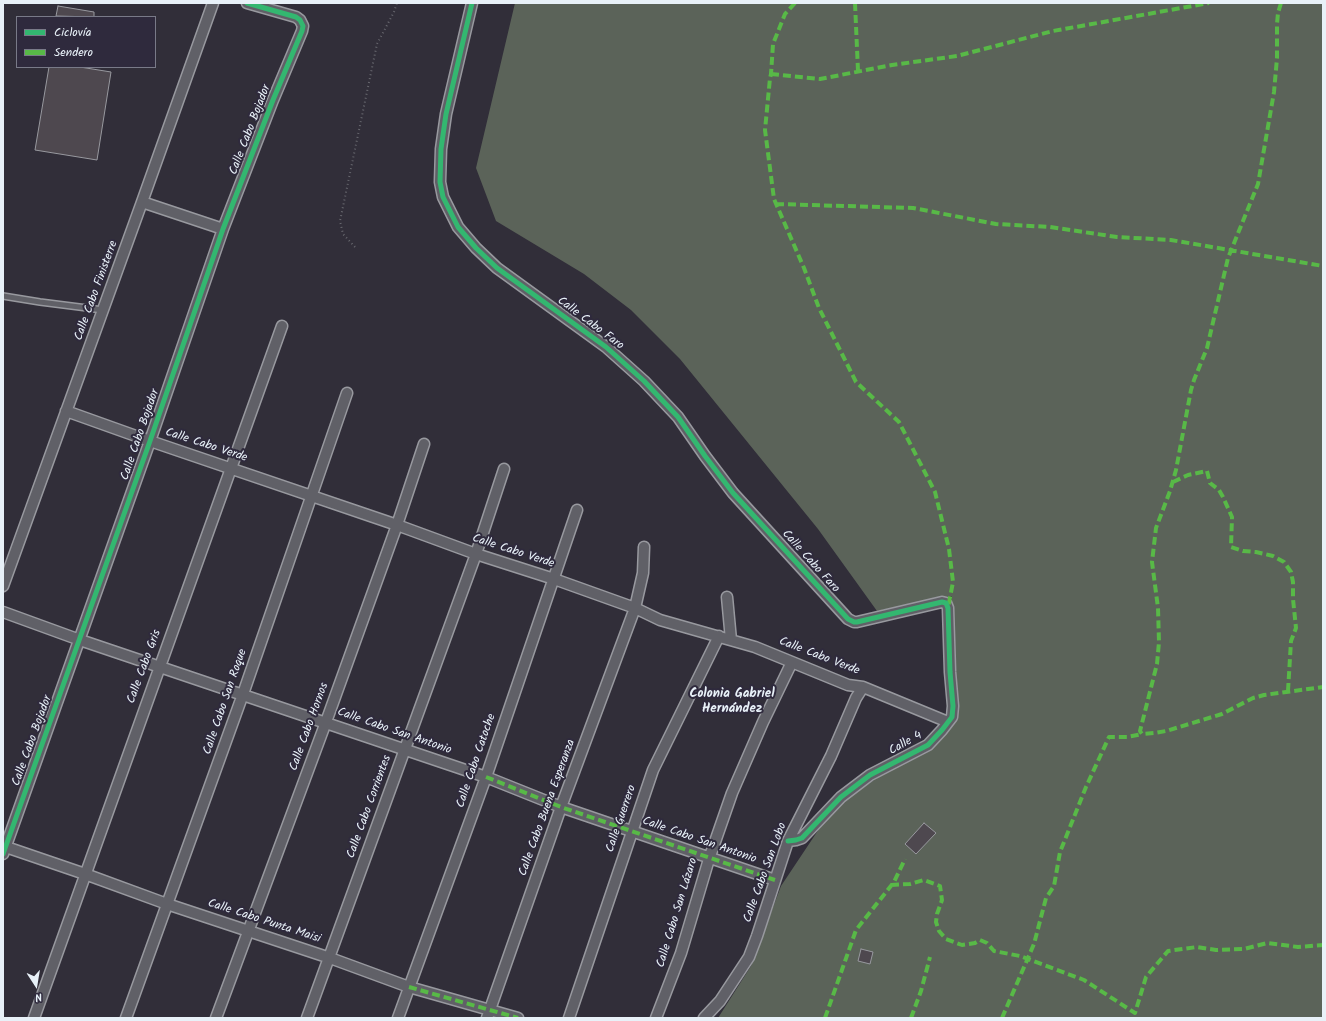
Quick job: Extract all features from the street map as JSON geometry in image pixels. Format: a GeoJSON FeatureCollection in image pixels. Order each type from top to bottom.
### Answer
{"type":"FeatureCollection","features":[{"type":"Feature","properties":{"kind":"street","name":"Calle Cabo Finisterre"},"geometry":{"type":"LineString","coordinates":[[4,582],[213,3]]}},
{"type":"Feature","properties":{"kind":"street","name":"Calle Cabo Bojador"},"geometry":{"type":"LineString","coordinates":[[4,849],[80,640],[223,229],[273,100],[301,36],[303,26],[300,20],[296,17],[247,3]]}},
{"type":"Feature","properties":{"kind":"street","name":"Calle Cabo Faro"},"geometry":{"type":"LineString","coordinates":[[472,3],[446,114],[441,149],[440,182],[442,197],[458,227],[476,248],[497,268],[606,347],[644,381],[678,417],[733,493],[848,619],[857,622],[935,603],[946,603]]}},
{"type":"Feature","properties":{"kind":"street"},"geometry":{"type":"LineString","coordinates":[[142,202],[223,229]]}},
{"type":"Feature","properties":{"kind":"street","name":"Calle Cabo Gris"},"geometry":{"type":"LineString","coordinates":[[34,1018],[282,326]]}},
{"type":"Feature","properties":{"kind":"street","name":"Calle Cabo San Roque"},"geometry":{"type":"LineString","coordinates":[[126,1018],[243,694],[347,393]]}},
{"type":"Feature","properties":{"kind":"street","name":"Calle Cabo Verde"},"geometry":{"type":"LineString","coordinates":[[66,411],[397,525],[476,554],[554,579],[634,608],[660,620],[755,647],[848,685],[863,687],[948,722]]}},
{"type":"Feature","properties":{"kind":"street","name":"Calle Cabo Hornos"},"geometry":{"type":"LineString","coordinates":[[216,1018],[326,722],[397,525],[424,444]]}},
{"type":"Feature","properties":{"kind":"street","name":"Calle Cabo Corrientes"},"geometry":{"type":"LineString","coordinates":[[307,1018],[476,554],[504,469]]}},
{"type":"Feature","properties":{"kind":"street","name":"Calle Cabo Catoche"},"geometry":{"type":"LineString","coordinates":[[398,1018],[486,777],[577,510]]}},
{"type":"Feature","properties":{"kind":"street","name":"Calle Cabo Buena Esperanza"},"geometry":{"type":"LineString","coordinates":[[489,1014],[561,807],[634,608],[643,573],[644,547]]}},
{"type":"Feature","properties":{"kind":"street"},"geometry":{"type":"LineString","coordinates":[[727,597],[731,640]]}},
{"type":"Feature","properties":{"kind":"street","name":"Calle 4"},"geometry":{"type":"LineString","coordinates":[[792,841],[802,838],[841,797],[870,775],[928,745],[952,717],[954,706],[950,672],[948,612],[946,603]]}},
{"type":"Feature","properties":{"kind":"street","name":"Calle Cabo San Antonio"},"geometry":{"type":"LineString","coordinates":[[3,612],[80,640],[486,777],[561,807],[631,832],[775,880]]}},
{"type":"Feature","properties":{"kind":"street","name":"Calle Guerrero"},"geometry":{"type":"LineString","coordinates":[[569,1018],[653,770],[719,636]]}},
{"type":"Feature","properties":{"kind":"street","name":"Calle Cabo San Lázaro"},"geometry":{"type":"LineString","coordinates":[[656,1018],[681,953],[709,859],[732,792],[792,662]]}},
{"type":"Feature","properties":{"kind":"street","name":"Calle Cabo San Lobo"},"geometry":{"type":"LineString","coordinates":[[704,1018],[720,1000],[749,957],[775,880],[856,698],[863,687]]}},
{"type":"Feature","properties":{"kind":"street","name":"Calle Cabo Punta Maisi"},"geometry":{"type":"LineString","coordinates":[[4,849],[85,874],[167,904],[330,958],[489,1014],[518,1018]]}},
{"type":"Feature","properties":{"kind":"lane"},"geometry":{"type":"LineString","coordinates":[[3,296],[103,310]]}},
{"type":"Feature","properties":{"kind":"path"},"geometry":{"type":"LineString","coordinates":[[355,247],[342,234],[340,221],[377,44],[394,12],[397,3]]}},
{"type":"Feature","properties":{"kind":"shaded area"},"geometry":{"type":"Polygon","coordinates":[[[515,3],[1323,3],[1323,1018],[718,1018],[751,966],[781,886],[831,811],[952,724],[952,596],[877,611],[818,529],[680,359],[631,310],[584,274],[496,221],[476,168],[515,3]]]}},
{"type":"Feature","properties":{"kind":"building"},"geometry":{"type":"Polygon","coordinates":[[[58,6],[94,12],[94,16],[56,16],[58,6]]]}},
{"type":"Feature","properties":{"kind":"building"},"geometry":{"type":"Polygon","coordinates":[[[49,68],[86,68],[111,72],[97,160],[35,150],[49,68]]]}},
{"type":"Feature","properties":{"kind":"building"},"geometry":{"type":"Polygon","coordinates":[[[924,823],[936,833],[916,854],[905,844],[924,823]]]}},
{"type":"Feature","properties":{"kind":"building"},"geometry":{"type":"Polygon","coordinates":[[[861,949],[873,952],[870,964],[858,961],[861,949]]]}},
{"type":"Feature","properties":{"kind":"marked path"},"geometry":{"type":"LineString","coordinates":[[795,3],[785,14],[773,44],[765,130],[774,199],[804,268],[819,308],[856,382],[899,422],[935,492],[949,549],[953,582],[948,608]]}},
{"type":"Feature","properties":{"kind":"marked path"},"geometry":{"type":"LineString","coordinates":[[855,3],[858,71]]}},
{"type":"Feature","properties":{"kind":"marked path"},"geometry":{"type":"LineString","coordinates":[[771,74],[820,79],[892,65],[957,56],[1053,31],[1209,3]]}},
{"type":"Feature","properties":{"kind":"marked path"},"geometry":{"type":"LineString","coordinates":[[1281,3],[1277,24],[1277,58],[1274,92],[1258,184],[1228,258],[1207,348],[1191,390],[1176,470],[1156,528],[1152,562],[1158,608],[1159,642],[1157,664],[1140,731],[1142,734],[1166,731],[1222,714],[1253,698],[1264,695],[1323,687]]}},
{"type":"Feature","properties":{"kind":"marked path"},"geometry":{"type":"LineString","coordinates":[[776,204],[913,208],[996,224],[1050,227],[1117,237],[1171,240],[1323,266]]}},
{"type":"Feature","properties":{"kind":"marked path"},"geometry":{"type":"LineString","coordinates":[[1173,482],[1188,475],[1207,471],[1210,483],[1219,490],[1232,517],[1231,547],[1243,551],[1273,556],[1284,562],[1291,572],[1296,628],[1291,641],[1288,691]]}},
{"type":"Feature","properties":{"kind":"marked path"},"geometry":{"type":"LineString","coordinates":[[1002,1018],[1034,944],[1046,898],[1054,886],[1060,852],[1086,787],[1109,737],[1127,737],[1142,734]]}},
{"type":"Feature","properties":{"kind":"marked path"},"geometry":{"type":"LineString","coordinates":[[486,777],[561,807],[775,880]]}},
{"type":"Feature","properties":{"kind":"marked path"},"geometry":{"type":"LineString","coordinates":[[825,1018],[856,930],[894,882],[905,859]]}},
{"type":"Feature","properties":{"kind":"marked path"},"geometry":{"type":"LineString","coordinates":[[891,885],[910,884],[924,880],[940,886],[942,900],[936,922],[939,931],[946,939],[962,945],[975,943],[980,940],[987,943],[994,951],[1020,956],[1084,980],[1135,1013],[1146,977],[1168,951],[1197,947],[1216,950],[1244,949],[1267,943],[1298,947],[1323,945]]}},
{"type":"Feature","properties":{"kind":"marked path"},"geometry":{"type":"LineString","coordinates":[[911,1018],[921,991],[930,957]]}},
{"type":"Feature","properties":{"kind":"marked path"},"geometry":{"type":"LineString","coordinates":[[409,987],[518,1018]]}},
{"type":"Feature","properties":{"kind":"cycle path"},"geometry":{"type":"LineString","coordinates":[[3,854],[150,441],[223,229],[273,100],[302,31],[303,26],[300,20],[296,17],[247,3]]}},
{"type":"Feature","properties":{"kind":"cycle path"},"geometry":{"type":"LineString","coordinates":[[472,3],[446,114],[441,149],[440,182],[443,197],[458,227],[476,248],[497,268],[606,347],[644,381],[678,417],[733,493],[848,619],[857,622],[942,602],[946,603],[948,608],[950,672],[953,706],[952,717],[928,745],[870,775],[841,797],[802,838],[788,841]]}},
{"type":"Feature","properties":{"kind":"district","name":"Colonia Gabriel Hernández"},"geometry":{"type":"Point","coordinates":[732,702]}}]}
